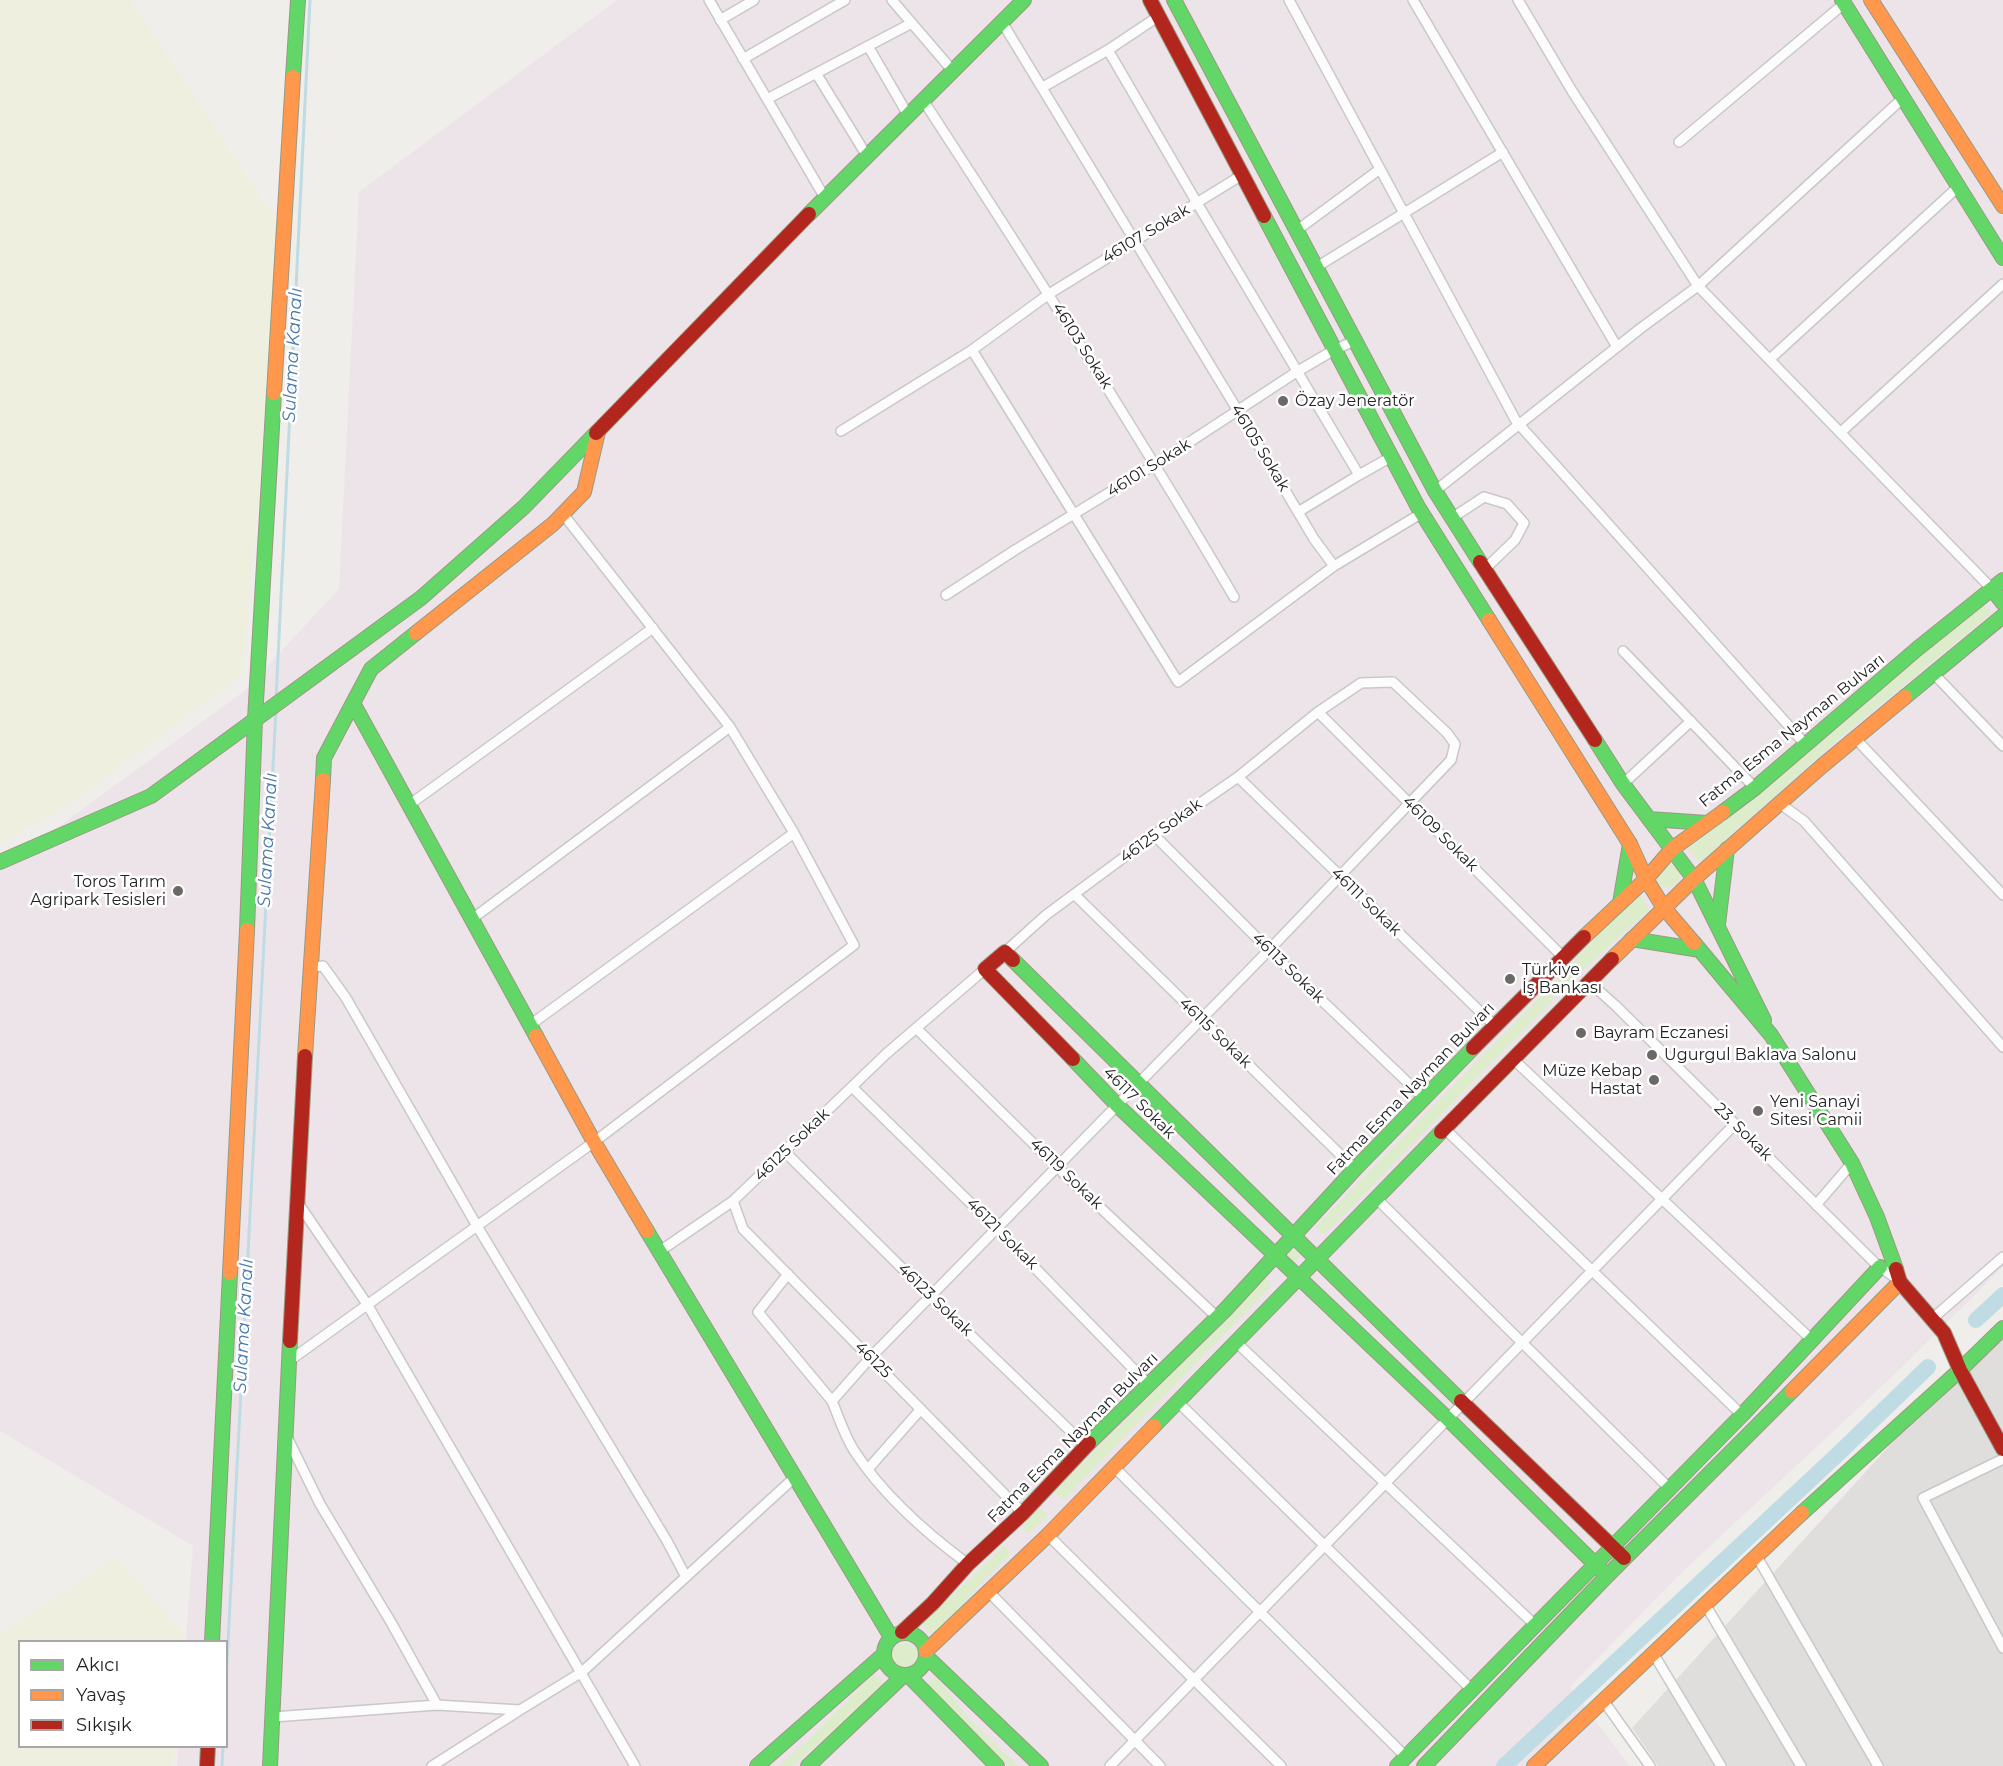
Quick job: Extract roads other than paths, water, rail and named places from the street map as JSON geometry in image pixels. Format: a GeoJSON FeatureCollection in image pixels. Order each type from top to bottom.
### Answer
{"type":"FeatureCollection","features":[{"type":"Feature","properties":{"kind":"street"},"geometry":{"type":"LineString","coordinates":[[212,1640],[250,873],[255,719],[298,0]]}},
{"type":"Feature","properties":{"kind":"street"},"geometry":{"type":"LineString","coordinates":[[709,0],[825,198]]}},
{"type":"Feature","properties":{"kind":"street"},"geometry":{"type":"LineString","coordinates":[[720,20],[754,0]]}},
{"type":"Feature","properties":{"kind":"street"},"geometry":{"type":"LineString","coordinates":[[743,58],[846,0]]}},
{"type":"Feature","properties":{"kind":"street"},"geometry":{"type":"LineString","coordinates":[[892,0],[952,70]]}},
{"type":"Feature","properties":{"kind":"street"},"geometry":{"type":"LineString","coordinates":[[0,862],[151,796],[421,598],[524,507],[825,198],[1024,0]]}},
{"type":"Feature","properties":{"kind":"street"},"geometry":{"type":"LineString","coordinates":[[1150,0],[1422,513],[1629,844],[1646,879],[1664,908],[1771,1035]]}},
{"type":"Feature","properties":{"kind":"street"},"geometry":{"type":"LineString","coordinates":[[1174,0],[1434,491],[1623,784],[1694,879],[1771,1035],[1852,1163],[1877,1217],[1900,1282],[1944,1333],[1960,1370],[2003,1449]]}},
{"type":"Feature","properties":{"kind":"street"},"geometry":{"type":"LineString","coordinates":[[1289,0],[1515,421],[1805,744]]}},
{"type":"Feature","properties":{"kind":"street"},"geometry":{"type":"LineString","coordinates":[[1413,0],[1617,347]]}},
{"type":"Feature","properties":{"kind":"street"},"geometry":{"type":"LineString","coordinates":[[1518,0],[1572,91],[1698,286],[1841,432],[1998,584],[2003,603]]}},
{"type":"Feature","properties":{"kind":"street"},"geometry":{"type":"LineString","coordinates":[[1871,0],[2003,206]]}},
{"type":"Feature","properties":{"kind":"street"},"geometry":{"type":"LineString","coordinates":[[1679,142],[1845,1],[2003,258]]}},
{"type":"Feature","properties":{"kind":"street"},"geometry":{"type":"LineString","coordinates":[[1043,87],[1108,50],[1159,16]]}},
{"type":"Feature","properties":{"kind":"street","name":"46105 Sokak"},"geometry":{"type":"LineString","coordinates":[[1002,22],[1314,539],[1334,566]]}},
{"type":"Feature","properties":{"kind":"street"},"geometry":{"type":"LineString","coordinates":[[766,99],[912,23]]}},
{"type":"Feature","properties":{"kind":"street"},"geometry":{"type":"LineString","coordinates":[[868,46],[908,115]]}},
{"type":"Feature","properties":{"kind":"street"},"geometry":{"type":"LineString","coordinates":[[1108,50],[1359,475]]}},
{"type":"Feature","properties":{"kind":"street"},"geometry":{"type":"LineString","coordinates":[[816,73],[867,156]]}},
{"type":"Feature","properties":{"kind":"street"},"geometry":{"type":"LineString","coordinates":[[1434,491],[1698,286],[1903,98]]}},
{"type":"Feature","properties":{"kind":"street","name":"46103 Sokak"},"geometry":{"type":"LineString","coordinates":[[923,100],[1156,464],[1234,597]]}},
{"type":"Feature","properties":{"kind":"street"},"geometry":{"type":"LineString","coordinates":[[1315,268],[1503,152]]}},
{"type":"Feature","properties":{"kind":"street"},"geometry":{"type":"LineString","coordinates":[[1296,231],[1380,169]]}},
{"type":"Feature","properties":{"kind":"street","name":"46107 Sokak"},"geometry":{"type":"LineString","coordinates":[[841,431],[972,350],[1049,294],[1242,175]]}},
{"type":"Feature","properties":{"kind":"street"},"geometry":{"type":"LineString","coordinates":[[1770,359],[1958,186]]}},
{"type":"Feature","properties":{"kind":"street"},"geometry":{"type":"LineString","coordinates":[[1841,432],[2003,284]]}},
{"type":"Feature","properties":{"kind":"street","name":"46101 Sokak"},"geometry":{"type":"LineString","coordinates":[[946,595],[1156,464],[1298,371],[1354,341]]}},
{"type":"Feature","properties":{"kind":"street"},"geometry":{"type":"LineString","coordinates":[[972,350],[1178,682],[1334,566],[1422,513]]}},
{"type":"Feature","properties":{"kind":"street"},"geometry":{"type":"LineString","coordinates":[[270,1766],[296,1200],[324,758],[371,669],[553,524],[584,492],[598,432]]}},
{"type":"Feature","properties":{"kind":"street"},"geometry":{"type":"LineString","coordinates":[[1298,512],[1391,457]]}},
{"type":"Feature","properties":{"kind":"street"},"geometry":{"type":"LineString","coordinates":[[1452,518],[1484,498],[1507,504],[1524,524],[1515,540],[1485,569]]}},
{"type":"Feature","properties":{"kind":"street"},"geometry":{"type":"LineString","coordinates":[[289,1361],[594,1142],[854,945],[794,832],[730,727],[563,514]]}},
{"type":"Feature","properties":{"kind":"street","name":"Fatma Esma Nayman Bulvarı"},"geometry":{"type":"LineString","coordinates":[[896,1635],[933,1603],[968,1564],[1023,1513],[1086,1446],[1218,1318],[1274,1255],[1424,1098],[1563,957],[1646,879],[1672,849],[1755,788],[1998,584]]}},
{"type":"Feature","properties":{"kind":"street"},"geometry":{"type":"LineString","coordinates":[[807,1766],[906,1675],[921,1669],[926,1653],[1048,1535],[1588,981],[1694,879],[1779,803],[2003,615]]}},
{"type":"Feature","properties":{"kind":"street"},"geometry":{"type":"LineString","coordinates":[[409,805],[653,628]]}},
{"type":"Feature","properties":{"kind":"street"},"geometry":{"type":"LineString","coordinates":[[1623,651],[1755,788]]}},
{"type":"Feature","properties":{"kind":"street"},"geometry":{"type":"LineString","coordinates":[[1934,674],[2003,746]]}},
{"type":"Feature","properties":{"kind":"street","name":"46125 Sokak"},"geometry":{"type":"LineString","coordinates":[[1005,951],[1046,915],[1154,835],[1238,777],[1318,712],[1361,683],[1393,682],[1447,733],[1455,744],[1451,760],[1410,804]]}},
{"type":"Feature","properties":{"kind":"street"},"geometry":{"type":"LineString","coordinates":[[353,703],[594,1142],[794,1478],[896,1635]]}},
{"type":"Feature","properties":{"kind":"street","name":"46109 Sokak"},"geometry":{"type":"LineString","coordinates":[[1318,712],[1563,957]]}},
{"type":"Feature","properties":{"kind":"street"},"geometry":{"type":"LineString","coordinates":[[1623,784],[1691,721]]}},
{"type":"Feature","properties":{"kind":"street"},"geometry":{"type":"LineString","coordinates":[[472,919],[730,727]]}},
{"type":"Feature","properties":{"kind":"street"},"geometry":{"type":"LineString","coordinates":[[1855,738],[2003,895]]}},
{"type":"Feature","properties":{"kind":"street","name":"46111 Sokak"},"geometry":{"type":"LineString","coordinates":[[1238,777],[1495,1026]]}},
{"type":"Feature","properties":{"kind":"street"},"geometry":{"type":"LineString","coordinates":[[1779,803],[1804,821],[2003,1047]]}},
{"type":"Feature","properties":{"kind":"street"},"geometry":{"type":"LineString","coordinates":[[831,1401],[870,1358],[1140,1084],[1410,804]]}},
{"type":"Feature","properties":{"kind":"street"},"geometry":{"type":"LineString","coordinates":[[1649,819],[1707,823]]}},
{"type":"Feature","properties":{"kind":"street"},"geometry":{"type":"LineString","coordinates":[[530,1025],[794,832]]}},
{"type":"Feature","properties":{"kind":"street","name":"46113 Sokak"},"geometry":{"type":"LineString","coordinates":[[1154,835],[1269,951],[1424,1098]]}},
{"type":"Feature","properties":{"kind":"street"},"geometry":{"type":"LineString","coordinates":[[1620,903],[1629,844]]}},
{"type":"Feature","properties":{"kind":"street"},"geometry":{"type":"LineString","coordinates":[[1718,924],[1727,849]]}},
{"type":"Feature","properties":{"kind":"street"},"geometry":{"type":"LineString","coordinates":[[1995,886],[2003,878]]}},
{"type":"Feature","properties":{"kind":"street","name":"46115 Sokak"},"geometry":{"type":"LineString","coordinates":[[1075,895],[1356,1169]]}},
{"type":"Feature","properties":{"kind":"street"},"geometry":{"type":"LineString","coordinates":[[1632,939],[1700,950]]}},
{"type":"Feature","properties":{"kind":"street"},"geometry":{"type":"LineString","coordinates":[[985,969],[1005,951]]}},
{"type":"Feature","properties":{"kind":"street","name":"46117 Sokak"},"geometry":{"type":"LineString","coordinates":[[1005,951],[1462,1403],[1624,1558]]}},
{"type":"Feature","properties":{"kind":"street"},"geometry":{"type":"LineString","coordinates":[[311,967],[323,966],[346,998],[477,1226],[667,1541],[686,1577]]}},
{"type":"Feature","properties":{"kind":"street","name":"46125 Sokak"},"geometry":{"type":"LineString","coordinates":[[660,1251],[733,1201],[916,1028],[985,969]]}},
{"type":"Feature","properties":{"kind":"street","name":"46117 Sokak"},"geometry":{"type":"LineString","coordinates":[[985,969],[1118,1106],[1448,1419],[1606,1576]]}},
{"type":"Feature","properties":{"kind":"street","name":"23. Sokak"},"geometry":{"type":"LineString","coordinates":[[1588,981],[1880,1267],[1900,1282]]}},
{"type":"Feature","properties":{"kind":"street","name":"46119 Sokak"},"geometry":{"type":"LineString","coordinates":[[916,1028],[1058,1168],[1218,1318]]}},
{"type":"Feature","properties":{"kind":"street"},"geometry":{"type":"LineString","coordinates":[[1513,1059],[1812,1340]]}},
{"type":"Feature","properties":{"kind":"street","name":"46121 Sokak"},"geometry":{"type":"LineString","coordinates":[[852,1087],[997,1229],[1149,1385]]}},
{"type":"Feature","properties":{"kind":"street"},"geometry":{"type":"LineString","coordinates":[[1110,1766],[1735,1124]]}},
{"type":"Feature","properties":{"kind":"street"},"geometry":{"type":"LineString","coordinates":[[1444,1129],[1742,1415]]}},
{"type":"Feature","properties":{"kind":"street","name":"46123 Sokak"},"geometry":{"type":"LineString","coordinates":[[786,1152],[931,1297],[1086,1446]]}},
{"type":"Feature","properties":{"kind":"street"},"geometry":{"type":"LineString","coordinates":[[1816,1205],[1852,1163]]}},
{"type":"Feature","properties":{"kind":"street"},"geometry":{"type":"LineString","coordinates":[[1376,1198],[1669,1488]]}},
{"type":"Feature","properties":{"kind":"street"},"geometry":{"type":"LineString","coordinates":[[296,1200],[367,1304],[635,1766]]}},
{"type":"Feature","properties":{"kind":"street","name":"46125"},"geometry":{"type":"LineString","coordinates":[[733,1201],[743,1229],[1023,1513]]}},
{"type":"Feature","properties":{"kind":"street"},"geometry":{"type":"LineString","coordinates":[[1932,1319],[2003,1257]]}},
{"type":"Feature","properties":{"kind":"street"},"geometry":{"type":"LineString","coordinates":[[1114,1467],[1260,1612],[1402,1761],[1742,1415],[1880,1267]]}},
{"type":"Feature","properties":{"kind":"street"},"geometry":{"type":"LineString","coordinates":[[788,1274],[758,1312],[831,1401],[854,1450],[868,1469],[901,1508],[968,1564]]}},
{"type":"Feature","properties":{"kind":"street"},"geometry":{"type":"LineString","coordinates":[[1424,1766],[1606,1576],[1900,1282]]}},
{"type":"Feature","properties":{"kind":"street"},"geometry":{"type":"LineString","coordinates":[[1534,1766],[1756,1555],[1960,1370],[2003,1328]]}},
{"type":"Feature","properties":{"kind":"street"},"geometry":{"type":"LineString","coordinates":[[1236,1342],[1535,1625]]}},
{"type":"Feature","properties":{"kind":"street"},"geometry":{"type":"LineString","coordinates":[[1178,1402],[1472,1690]]}},
{"type":"Feature","properties":{"kind":"street"},"geometry":{"type":"LineString","coordinates":[[868,1469],[921,1409]]}},
{"type":"Feature","properties":{"kind":"street"},"geometry":{"type":"LineString","coordinates":[[285,1433],[320,1504],[392,1624],[437,1705]]}},
{"type":"Feature","properties":{"kind":"street"},"geometry":{"type":"LineString","coordinates":[[2003,1459],[1923,1498],[2003,1648]]}},
{"type":"Feature","properties":{"kind":"street"},"geometry":{"type":"LineString","coordinates":[[432,1766],[582,1672],[794,1478]]}},
{"type":"Feature","properties":{"kind":"street"},"geometry":{"type":"LineString","coordinates":[[1048,1535],[1281,1766]]}},
{"type":"Feature","properties":{"kind":"street"},"geometry":{"type":"LineString","coordinates":[[1756,1555],[1878,1766]]}},
{"type":"Feature","properties":{"kind":"street"},"geometry":{"type":"LineString","coordinates":[[988,1591],[1160,1766]]}},
{"type":"Feature","properties":{"kind":"street"},"geometry":{"type":"LineString","coordinates":[[1705,1604],[1801,1766]]}},
{"type":"Feature","properties":{"kind":"street"},"geometry":{"type":"LineString","coordinates":[[998,1766],[906,1675],[892,1671],[885,1661],[887,1642],[896,1635],[909,1633],[921,1639],[926,1653],[1041,1766]]}},
{"type":"Feature","properties":{"kind":"street"},"geometry":{"type":"LineString","coordinates":[[1653,1653],[1721,1766]]}},
{"type":"Feature","properties":{"kind":"street"},"geometry":{"type":"LineString","coordinates":[[757,1766],[884,1655]]}},
{"type":"Feature","properties":{"kind":"street"},"geometry":{"type":"LineString","coordinates":[[1603,1700],[1650,1766]]}},
{"type":"Feature","properties":{"kind":"street"},"geometry":{"type":"LineString","coordinates":[[273,1717],[437,1705],[520,1710]]}},
{"type":"Feature","properties":{"kind":"street"},"geometry":{"type":"LineString","coordinates":[[207,1766],[208,1748]]}},
{"type":"Feature","properties":{"kind":"waterway","name":"Sulama Kanalı"},"geometry":{"type":"LineString","coordinates":[[276,699],[310,0]]}},
{"type":"Feature","properties":{"kind":"waterway","name":"Sulama Kanalı"},"geometry":{"type":"LineString","coordinates":[[228,1642],[276,709]]}},
{"type":"Feature","properties":{"kind":"waterway"},"geometry":{"type":"LineString","coordinates":[[1976,1320],[2003,1295]]}},
{"type":"Feature","properties":{"kind":"waterway"},"geometry":{"type":"LineString","coordinates":[[1504,1766],[1928,1367]]}},
{"type":"Feature","properties":{"kind":"waterway","name":"Sulama Kanalı"},"geometry":{"type":"LineString","coordinates":[[222,1766],[223,1748]]}},
{"type":"Feature","properties":{"kind":"place","name":"Özay Jeneratör"},"geometry":{"type":"Point","coordinates":[1283,401]}},
{"type":"Feature","properties":{"kind":"place","name":"Toros Tarım Agripark Tesisleri"},"geometry":{"type":"Point","coordinates":[178,891]}},
{"type":"Feature","properties":{"kind":"place","name":"Türkiye İş Bankası"},"geometry":{"type":"Point","coordinates":[1510,979]}},
{"type":"Feature","properties":{"kind":"place","name":"Bayram Eczanesi"},"geometry":{"type":"Point","coordinates":[1581,1033]}},
{"type":"Feature","properties":{"kind":"place","name":"Ugurgul Baklava Salonu"},"geometry":{"type":"Point","coordinates":[1652,1055]}},
{"type":"Feature","properties":{"kind":"place","name":"Müze Kebap Hastat"},"geometry":{"type":"Point","coordinates":[1654,1080]}},
{"type":"Feature","properties":{"kind":"place","name":"Yeni Sanayi Sitesi Camii"},"geometry":{"type":"Point","coordinates":[1758,1111]}}]}
